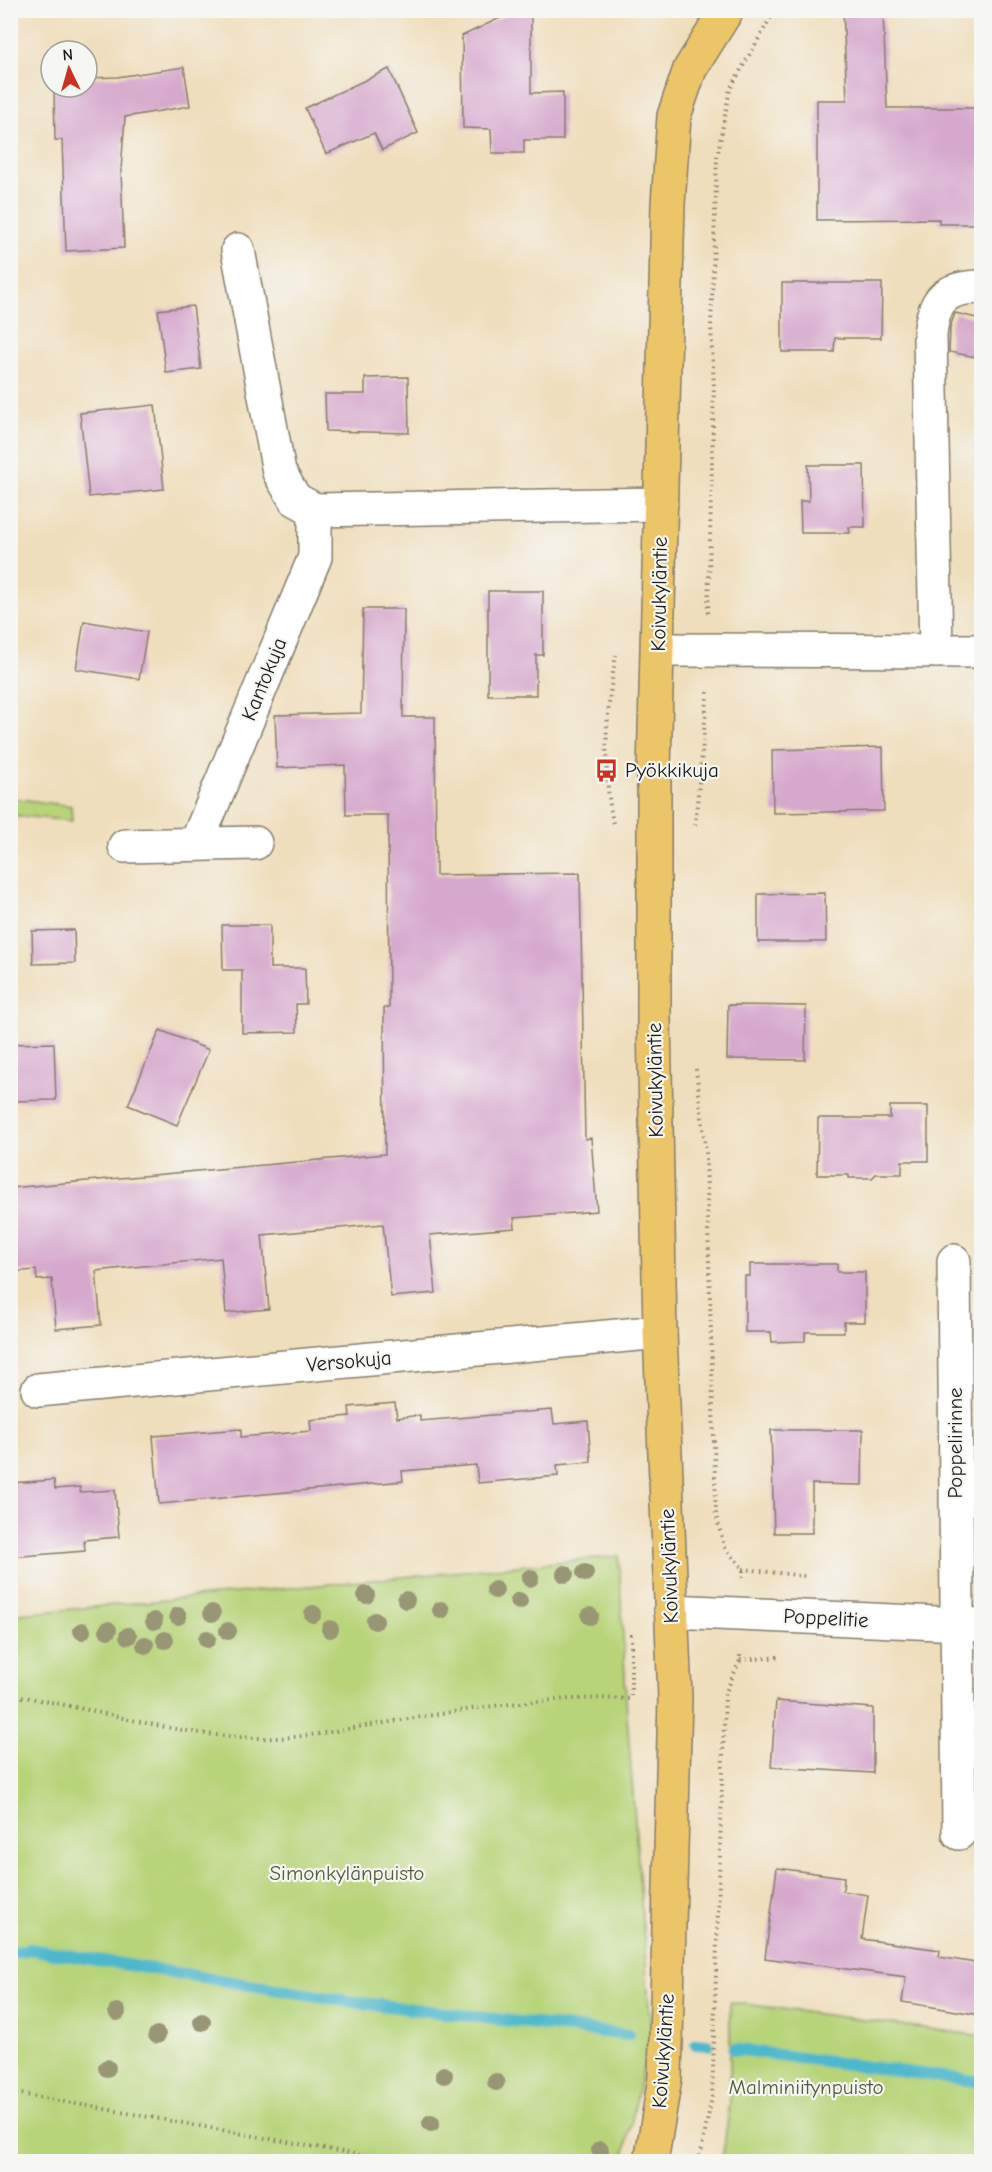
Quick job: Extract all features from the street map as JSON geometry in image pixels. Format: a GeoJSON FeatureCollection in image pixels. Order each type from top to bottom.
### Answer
{"type":"FeatureCollection","features":[{"type":"Feature","properties":{"kind":"main road","name":"Koivukyläntie"},"geometry":{"type":"LineString","coordinates":[[651,2162],[665,2078],[675,1698],[660,1332],[654,1018],[654,771],[659,650],[668,204],[674,116],[690,69],[727,10]]}},
{"type":"Feature","properties":{"kind":"street"},"geometry":{"type":"LineString","coordinates":[[237,250],[279,472],[295,499],[315,510],[661,504]]}},
{"type":"Feature","properties":{"kind":"street"},"geometry":{"type":"LineString","coordinates":[[936,651],[930,336],[932,314],[939,302],[950,291],[963,287],[981,287]]}},
{"type":"Feature","properties":{"kind":"street","name":"Kantokuja"},"geometry":{"type":"LineString","coordinates":[[196,844],[315,557],[315,510]]}},
{"type":"Feature","properties":{"kind":"street"},"geometry":{"type":"LineString","coordinates":[[659,650],[981,651]]}},
{"type":"Feature","properties":{"kind":"street"},"geometry":{"type":"LineString","coordinates":[[125,846],[255,843]]}},
{"type":"Feature","properties":{"kind":"street","name":"Poppelirinne"},"geometry":{"type":"LineString","coordinates":[[954,1261],[969,1625],[959,1833]]}},
{"type":"Feature","properties":{"kind":"street","name":"Versokuja"},"geometry":{"type":"LineString","coordinates":[[38,1390],[660,1332]]}},
{"type":"Feature","properties":{"kind":"street","name":"Poppelitie"},"geometry":{"type":"LineString","coordinates":[[671,1611],[969,1625]]}},
{"type":"Feature","properties":{"kind":"path"},"geometry":{"type":"LineString","coordinates":[[694,834],[709,681],[714,386],[711,327],[717,157],[730,89],[775,10]]}},
{"type":"Feature","properties":{"kind":"path"},"geometry":{"type":"LineString","coordinates":[[695,1060],[706,1153],[716,1515],[724,1546],[743,1569],[740,1660],[725,1694],[712,2097],[699,2162]]}},
{"type":"Feature","properties":{"kind":"path"},"geometry":{"type":"LineString","coordinates":[[10,1695],[202,1733],[257,1738],[296,1737],[516,1702],[582,1697],[631,1699]]}},
{"type":"Feature","properties":{"kind":"path"},"geometry":{"type":"LineString","coordinates":[[10,2092],[399,2162]]}},
{"type":"Feature","properties":{"kind":"green space"},"geometry":{"type":"Polygon","coordinates":[[[11,798],[71,806],[72,821],[11,815],[11,798]]]}},
{"type":"Feature","properties":{"kind":"green space","name":"Simonkylänpuisto"},"geometry":{"type":"Polygon","coordinates":[[[619,1556],[627,1716],[651,2032],[623,2161],[11,2162],[11,1615],[619,1556]]]}},
{"type":"Feature","properties":{"kind":"green space","name":"Malminiitynpuisto"},"geometry":{"type":"Polygon","coordinates":[[[730,2002],[981,2036],[981,2161],[722,2161],[730,2103],[730,2002]]]}},
{"type":"Feature","properties":{"kind":"building"},"geometry":{"type":"Polygon","coordinates":[[[517,10],[531,10],[531,93],[563,92],[563,140],[524,140],[524,153],[492,153],[491,129],[463,128],[462,36],[517,10]]]}},
{"type":"Feature","properties":{"kind":"building"},"geometry":{"type":"Polygon","coordinates":[[[843,10],[883,10],[887,108],[981,108],[981,224],[939,224],[939,219],[817,220],[817,100],[847,100],[843,10]]]}},
{"type":"Feature","properties":{"kind":"building"},"geometry":{"type":"Polygon","coordinates":[[[184,67],[190,106],[125,117],[121,170],[124,248],[66,251],[62,140],[55,140],[54,99],[99,99],[99,78],[184,67]]]}},
{"type":"Feature","properties":{"kind":"building"},"geometry":{"type":"Polygon","coordinates":[[[389,69],[418,133],[382,150],[374,133],[326,154],[305,108],[389,69]]]}},
{"type":"Feature","properties":{"kind":"building"},"geometry":{"type":"Polygon","coordinates":[[[782,283],[882,283],[881,338],[835,338],[834,352],[782,352],[782,283]]]}},
{"type":"Feature","properties":{"kind":"building"},"geometry":{"type":"Polygon","coordinates":[[[193,306],[201,369],[166,373],[158,310],[193,306]]]}},
{"type":"Feature","properties":{"kind":"building"},"geometry":{"type":"Polygon","coordinates":[[[955,313],[981,319],[981,358],[949,352],[950,327],[955,313]]]}},
{"type":"Feature","properties":{"kind":"building"},"geometry":{"type":"Polygon","coordinates":[[[408,377],[409,433],[326,431],[325,394],[365,394],[365,378],[408,377]]]}},
{"type":"Feature","properties":{"kind":"building"},"geometry":{"type":"Polygon","coordinates":[[[155,405],[164,489],[89,497],[80,413],[155,405]]]}},
{"type":"Feature","properties":{"kind":"building"},"geometry":{"type":"Polygon","coordinates":[[[808,465],[864,465],[865,527],[849,527],[850,533],[801,533],[800,501],[809,501],[808,465]]]}},
{"type":"Feature","properties":{"kind":"building"},"geometry":{"type":"Polygon","coordinates":[[[488,591],[543,591],[543,655],[536,655],[536,695],[488,695],[488,591]]]}},
{"type":"Feature","properties":{"kind":"building"},"geometry":{"type":"Polygon","coordinates":[[[363,609],[404,609],[403,717],[435,717],[436,875],[580,873],[585,1139],[591,1138],[597,1211],[514,1218],[515,1228],[430,1235],[436,1293],[391,1297],[383,1224],[262,1235],[269,1309],[226,1313],[221,1258],[96,1271],[101,1325],[56,1329],[52,1279],[37,1280],[36,1270],[10,1272],[10,1188],[385,1154],[384,1008],[389,1008],[388,815],[346,815],[345,765],[277,768],[275,715],[361,713],[363,609]]]}},
{"type":"Feature","properties":{"kind":"building"},"geometry":{"type":"Polygon","coordinates":[[[84,621],[147,632],[139,679],[76,669],[84,621]]]}},
{"type":"Feature","properties":{"kind":"building"},"geometry":{"type":"Polygon","coordinates":[[[883,747],[884,811],[773,813],[772,750],[883,747]]]}},
{"type":"Feature","properties":{"kind":"building"},"geometry":{"type":"Polygon","coordinates":[[[825,893],[826,942],[758,942],[758,894],[825,893]]]}},
{"type":"Feature","properties":{"kind":"building"},"geometry":{"type":"Polygon","coordinates":[[[222,925],[270,925],[270,968],[305,968],[306,1004],[296,1004],[297,1032],[242,1033],[242,970],[223,970],[222,925]]]}},
{"type":"Feature","properties":{"kind":"building"},"geometry":{"type":"Polygon","coordinates":[[[74,930],[75,963],[33,964],[32,931],[74,930]]]}},
{"type":"Feature","properties":{"kind":"building"},"geometry":{"type":"Polygon","coordinates":[[[728,1005],[806,1006],[805,1060],[727,1059],[728,1005]]]}},
{"type":"Feature","properties":{"kind":"building"},"geometry":{"type":"Polygon","coordinates":[[[160,1030],[209,1050],[177,1125],[128,1105],[160,1030]]]}},
{"type":"Feature","properties":{"kind":"building"},"geometry":{"type":"Polygon","coordinates":[[[54,1043],[56,1100],[10,1101],[10,1044],[54,1043]]]}},
{"type":"Feature","properties":{"kind":"building"},"geometry":{"type":"Polygon","coordinates":[[[890,1106],[928,1106],[928,1161],[902,1161],[902,1174],[876,1174],[872,1178],[817,1175],[818,1118],[890,1118],[890,1106]]]}},
{"type":"Feature","properties":{"kind":"building"},"geometry":{"type":"Polygon","coordinates":[[[750,1264],[837,1264],[837,1272],[865,1272],[865,1322],[844,1322],[844,1332],[805,1332],[805,1341],[772,1342],[771,1332],[745,1332],[745,1276],[750,1276],[750,1264]]]}},
{"type":"Feature","properties":{"kind":"building"},"geometry":{"type":"Polygon","coordinates":[[[395,1403],[397,1418],[420,1415],[420,1421],[552,1410],[554,1424],[588,1421],[591,1462],[557,1465],[558,1476],[478,1483],[476,1465],[402,1471],[403,1481],[159,1504],[153,1436],[241,1429],[241,1437],[311,1431],[310,1420],[350,1416],[349,1407],[395,1403]]]}},
{"type":"Feature","properties":{"kind":"building"},"geometry":{"type":"Polygon","coordinates":[[[771,1430],[863,1430],[862,1485],[812,1484],[812,1533],[774,1533],[771,1430]]]}},
{"type":"Feature","properties":{"kind":"building"},"geometry":{"type":"Polygon","coordinates":[[[54,1480],[55,1489],[80,1487],[80,1492],[115,1490],[119,1537],[84,1540],[85,1551],[10,1557],[10,1483],[54,1480]]]}},
{"type":"Feature","properties":{"kind":"building"},"geometry":{"type":"Polygon","coordinates":[[[776,1701],[873,1708],[873,1773],[771,1767],[776,1701]]]}},
{"type":"Feature","properties":{"kind":"building"},"geometry":{"type":"Polygon","coordinates":[[[777,1868],[844,1877],[843,1891],[868,1895],[862,1939],[940,1950],[939,1957],[981,1964],[981,2015],[902,2002],[906,1977],[765,1958],[777,1868]]]}},
{"type":"Feature","properties":{"kind":"waterway"},"geometry":{"type":"LineString","coordinates":[[10,1953],[30,1949],[354,2002],[628,2035]]}},
{"type":"Feature","properties":{"kind":"waterway"},"geometry":{"type":"LineString","coordinates":[[696,2044],[708,2045]]}},
{"type":"Feature","properties":{"kind":"waterway"},"geometry":{"type":"LineString","coordinates":[[734,2049],[982,2082]]}},
{"type":"Feature","properties":{"kind":"place","name":"Pyökkikuja"},"geometry":{"type":"Point","coordinates":[607,770]}}]}
